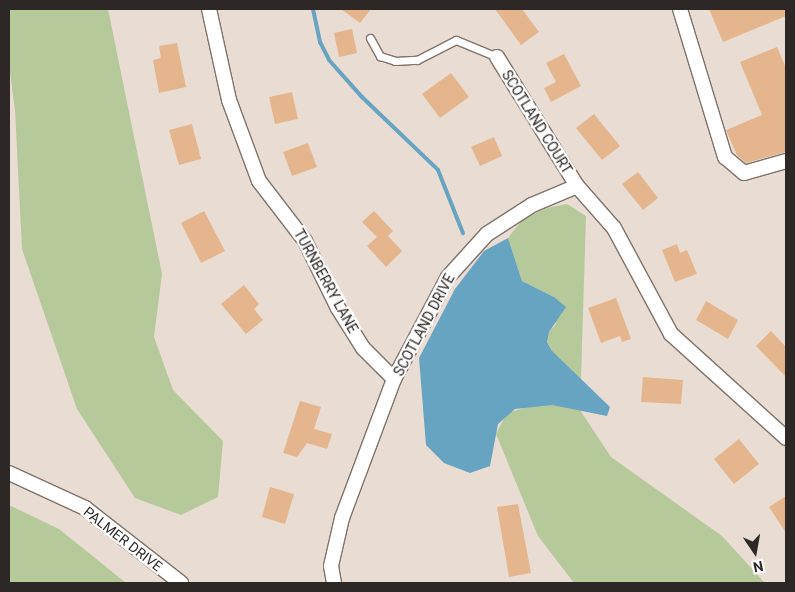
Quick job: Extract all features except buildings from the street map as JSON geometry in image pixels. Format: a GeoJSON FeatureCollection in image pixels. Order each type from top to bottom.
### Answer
{"type":"FeatureCollection","features":[{"type":"Feature","properties":{"kind":"street","name":"TURNBERRY LANE"},"geometry":{"type":"LineString","coordinates":[[209,9],[228,100],[259,181],[306,240],[338,308],[364,348],[394,379]]}},
{"type":"Feature","properties":{"kind":"street"},"geometry":{"type":"LineString","coordinates":[[680,9],[725,157],[744,173],[786,160]]}},
{"type":"Feature","properties":{"kind":"street","name":"SCOTLAND COURT"},"geometry":{"type":"LineString","coordinates":[[497,57],[577,186]]}},
{"type":"Feature","properties":{"kind":"street","name":"SCOTLAND DRIVE"},"geometry":{"type":"LineString","coordinates":[[334,583],[331,566],[342,518],[394,379],[448,277],[476,244],[532,204],[577,186]]}},
{"type":"Feature","properties":{"kind":"street"},"geometry":{"type":"LineString","coordinates":[[577,186],[614,228],[671,334],[786,438]]}},
{"type":"Feature","properties":{"kind":"street","name":"PALMER DRIVE"},"geometry":{"type":"LineString","coordinates":[[9,473],[85,508],[181,583]]}},
{"type":"Feature","properties":{"kind":"lane"},"geometry":{"type":"LineString","coordinates":[[370,38],[380,56],[396,61],[417,60],[456,40],[497,57]]}},
{"type":"Feature","properties":{"kind":"green space"},"geometry":{"type":"Polygon","coordinates":[[[9,9],[108,9],[162,274],[154,337],[173,390],[223,441],[218,497],[181,515],[135,498],[77,409],[22,249],[15,110],[9,65],[9,9]]]}},
{"type":"Feature","properties":{"kind":"green space"},"geometry":{"type":"Polygon","coordinates":[[[567,204],[586,216],[580,410],[611,457],[722,536],[765,583],[574,583],[538,536],[496,434],[507,413],[534,405],[552,405],[552,351],[547,341],[549,332],[556,324],[554,297],[522,281],[508,238],[522,220],[547,208],[567,204]]]}},
{"type":"Feature","properties":{"kind":"green space"},"geometry":{"type":"Polygon","coordinates":[[[9,505],[59,529],[126,583],[9,583],[9,505]]]}},
{"type":"Feature","properties":{"kind":"water"},"geometry":{"type":"Polygon","coordinates":[[[508,238],[522,281],[554,297],[566,307],[549,332],[547,342],[552,351],[610,407],[607,416],[552,405],[515,409],[498,424],[490,466],[470,473],[444,463],[426,445],[419,358],[455,289],[484,251],[508,238]]]}},
{"type":"Feature","properties":{"kind":"waterway"},"geometry":{"type":"LineString","coordinates":[[313,9],[320,42],[329,60],[362,97],[438,170],[463,233]]}}]}
